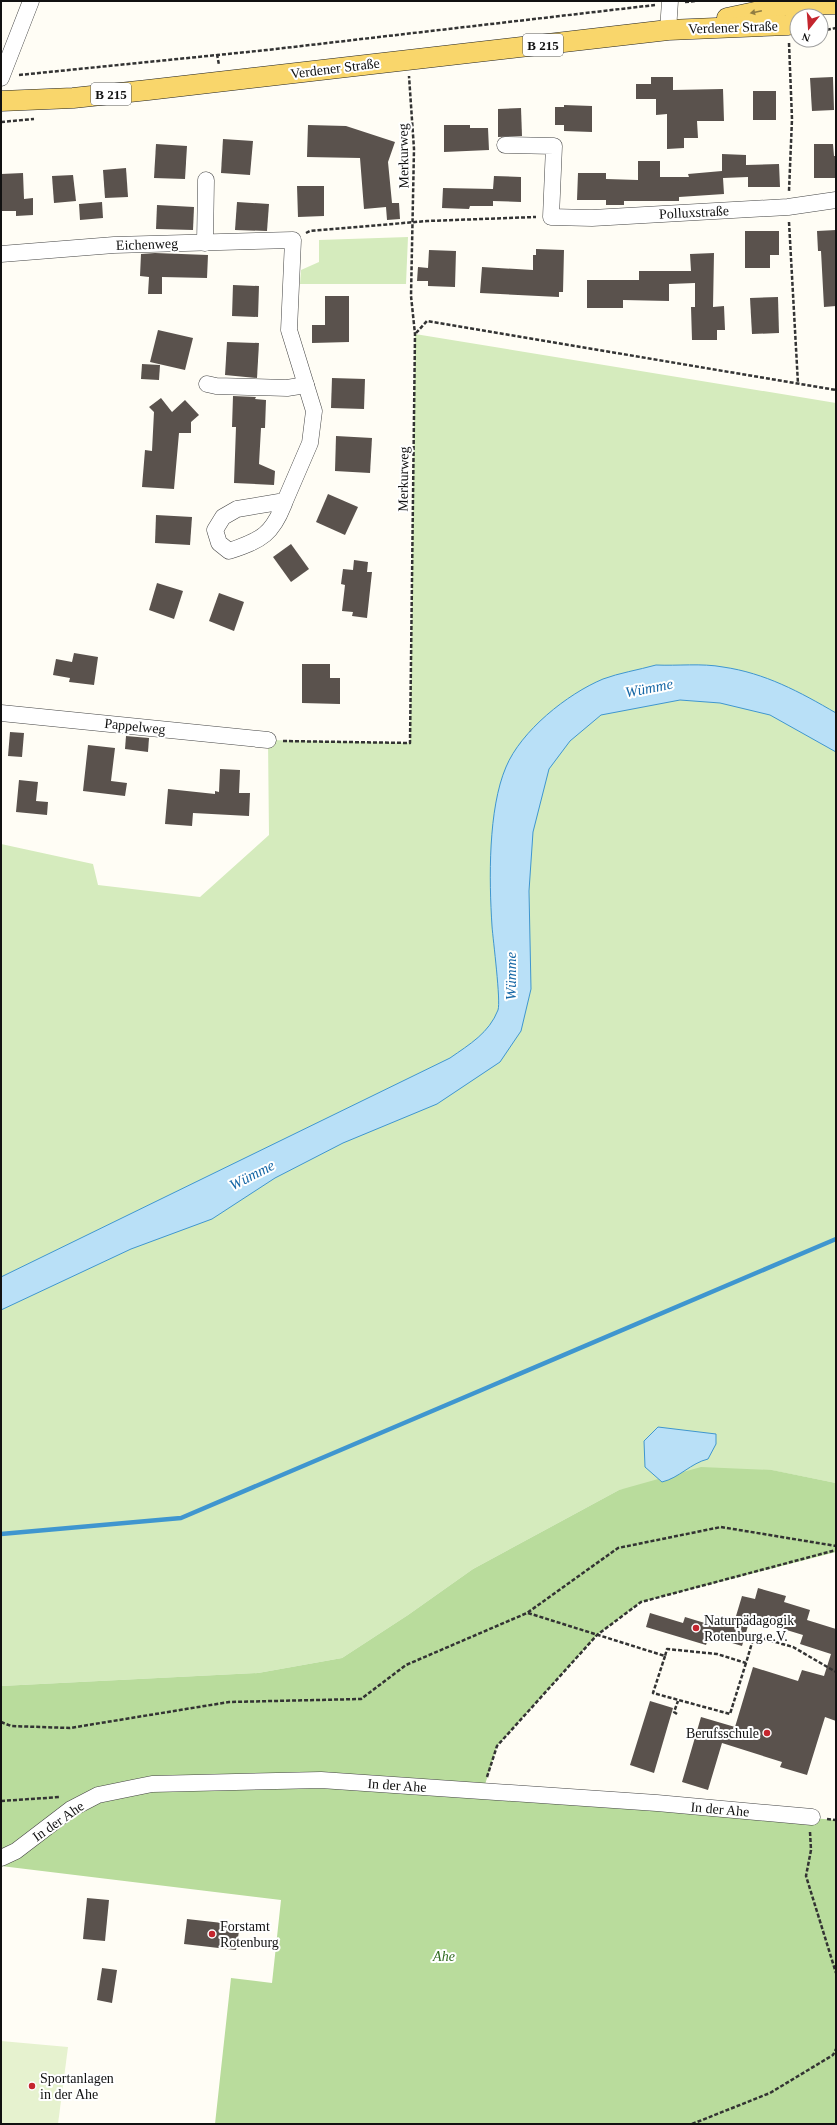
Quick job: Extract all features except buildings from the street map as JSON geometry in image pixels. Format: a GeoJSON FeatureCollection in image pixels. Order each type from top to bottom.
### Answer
{"type":"FeatureCollection","features":[{"type":"Feature","properties":{"kind":"main road","name":"Verdener Straße"},"geometry":{"type":"LineString","coordinates":[[668,30],[788,5],[836,4]]}},
{"type":"Feature","properties":{"kind":"main road","name":"Verdener Straße"},"geometry":{"type":"LineString","coordinates":[[1,101],[103,95],[668,30],[789,25]]}},
{"type":"Feature","properties":{"kind":"street"},"geometry":{"type":"LineString","coordinates":[[1,78],[31,1]]}},
{"type":"Feature","properties":{"kind":"street"},"geometry":{"type":"LineString","coordinates":[[668,30],[670,2]]}},
{"type":"Feature","properties":{"kind":"street"},"geometry":{"type":"LineString","coordinates":[[505,145],[554,146],[552,217]]}},
{"type":"Feature","properties":{"kind":"street"},"geometry":{"type":"LineString","coordinates":[[205,243],[206,180]]}},
{"type":"Feature","properties":{"kind":"street","name":"Polluxstraße"},"geometry":{"type":"LineString","coordinates":[[552,217],[592,218],[788,206],[836,200]]}},
{"type":"Feature","properties":{"kind":"street"},"geometry":{"type":"LineString","coordinates":[[285,501],[310,443],[314,411],[289,330],[294,240]]}},
{"type":"Feature","properties":{"kind":"street","name":"Eichenweg"},"geometry":{"type":"LineString","coordinates":[[1,254],[114,245],[294,240]]}},
{"type":"Feature","properties":{"kind":"street"},"geometry":{"type":"LineString","coordinates":[[207,384],[216,386],[287,388],[306,385]]}},
{"type":"Feature","properties":{"kind":"street","name":"Pappelweg"},"geometry":{"type":"LineString","coordinates":[[1,713],[268,740]]}},
{"type":"Feature","properties":{"kind":"street","name":"In der Ahe"},"geometry":{"type":"LineString","coordinates":[[1,1858],[16,1851],[71,1809],[98,1795],[152,1784],[321,1780],[665,1804],[812,1817]]}},
{"type":"Feature","properties":{"kind":"path"},"geometry":{"type":"LineString","coordinates":[[1,78],[260,51],[670,2],[696,1]]}},
{"type":"Feature","properties":{"kind":"path","name":"Merkurweg"},"geometry":{"type":"LineString","coordinates":[[268,740],[410,743],[415,334],[411,296],[414,149],[409,74]]}},
{"type":"Feature","properties":{"kind":"path"},"geometry":{"type":"LineString","coordinates":[[294,240],[310,231],[413,222],[552,217]]}},
{"type":"Feature","properties":{"kind":"path"},"geometry":{"type":"LineString","coordinates":[[415,334],[427,321],[836,390]]}},
{"type":"Feature","properties":{"kind":"path"},"geometry":{"type":"LineString","coordinates":[[1,1722],[11,1726],[70,1728],[229,1702],[361,1699],[406,1665],[527,1613],[618,1548],[721,1527],[836,1546]]}},
{"type":"Feature","properties":{"kind":"path"},"geometry":{"type":"LineString","coordinates":[[482,1791],[497,1746],[598,1636],[641,1602],[836,1550]]}},
{"type":"Feature","properties":{"kind":"path"},"geometry":{"type":"LineString","coordinates":[[527,1613],[665,1656]]}},
{"type":"Feature","properties":{"kind":"path"},"geometry":{"type":"LineString","coordinates":[[746,1663],[717,1654],[667,1649],[653,1693],[730,1714],[746,1663],[754,1636],[793,1647],[836,1672]]}},
{"type":"Feature","properties":{"kind":"path"},"geometry":{"type":"LineString","coordinates":[[677,1714],[674,1712],[678,1701]]}},
{"type":"Feature","properties":{"kind":"path"},"geometry":{"type":"LineString","coordinates":[[1,1801],[67,1796]]}},
{"type":"Feature","properties":{"kind":"path"},"geometry":{"type":"LineString","coordinates":[[812,1817],[810,1832],[811,1850],[806,1876],[836,1973]]}},
{"type":"Feature","properties":{"kind":"path"},"geometry":{"type":"LineString","coordinates":[[692,2124],[770,2093],[833,2054],[836,2049]]}},
{"type":"Feature","properties":{"kind":"green space"},"geometry":{"type":"Polygon","coordinates":[[[408,237],[406,284],[300,284],[301,270],[319,262],[319,240],[408,237]]]}},
{"type":"Feature","properties":{"kind":"green space"},"geometry":{"type":"Polygon","coordinates":[[[415,334],[836,403],[836,1483],[771,1470],[619,1490],[473,1569],[408,1615],[342,1658],[258,1673],[1,1686],[1,844],[93,864],[98,885],[200,897],[269,835],[268,740],[410,743],[415,334]]]}},
{"type":"Feature","properties":{"kind":"green space","name":"Ahe"},"geometry":{"type":"Polygon","coordinates":[[[701,1467],[772,1470],[836,1483],[836,1552],[641,1602],[597,1635],[497,1746],[483,1791],[836,1820],[836,2124],[215,2124],[231,1978],[272,1983],[281,1900],[1,1866],[1,1686],[258,1673],[342,1658],[408,1615],[473,1569],[619,1490],[701,1467]]]}},
{"type":"Feature","properties":{"kind":"green space","name":"Sportanlagen in der Ahe"},"geometry":{"type":"Polygon","coordinates":[[[1,2041],[68,2047],[58,2124],[1,2124],[1,2041]]]}},
{"type":"Feature","properties":{"kind":"water","name":"Wümme"},"geometry":{"type":"Polygon","coordinates":[[[656,665],[715,666],[753,674],[782,684],[836,713],[836,752],[770,715],[720,703],[680,700],[601,715],[570,741],[549,769],[533,832],[529,891],[531,989],[521,1031],[500,1062],[437,1104],[343,1143],[275,1178],[212,1219],[131,1249],[1,1310],[1,1277],[450,1058],[472,1043],[484,1032],[494,1018],[499,1004],[492,926],[490,867],[496,803],[500,784],[506,767],[522,740],[560,704],[603,679],[656,665]]]}},
{"type":"Feature","properties":{"kind":"water"},"geometry":{"type":"Polygon","coordinates":[[[658,1427],[716,1434],[716,1444],[708,1459],[662,1482],[645,1467],[644,1441],[658,1427]]]}},
{"type":"Feature","properties":{"kind":"waterway"},"geometry":{"type":"LineString","coordinates":[[1,1534],[181,1518],[836,1239]]}},
{"type":"Feature","properties":{"kind":"place","name":"Naturpädagogik Rotenburg e.V."},"geometry":{"type":"Point","coordinates":[696,1628]}},
{"type":"Feature","properties":{"kind":"place","name":"Berufsschule"},"geometry":{"type":"Point","coordinates":[767,1733]}},
{"type":"Feature","properties":{"kind":"place","name":"Forstamt Rotenburg"},"geometry":{"type":"Point","coordinates":[212,1934]}},
{"type":"Feature","properties":{"kind":"place","name":"Sportanlagen in der Ahe"},"geometry":{"type":"Point","coordinates":[32,2086]}}]}
